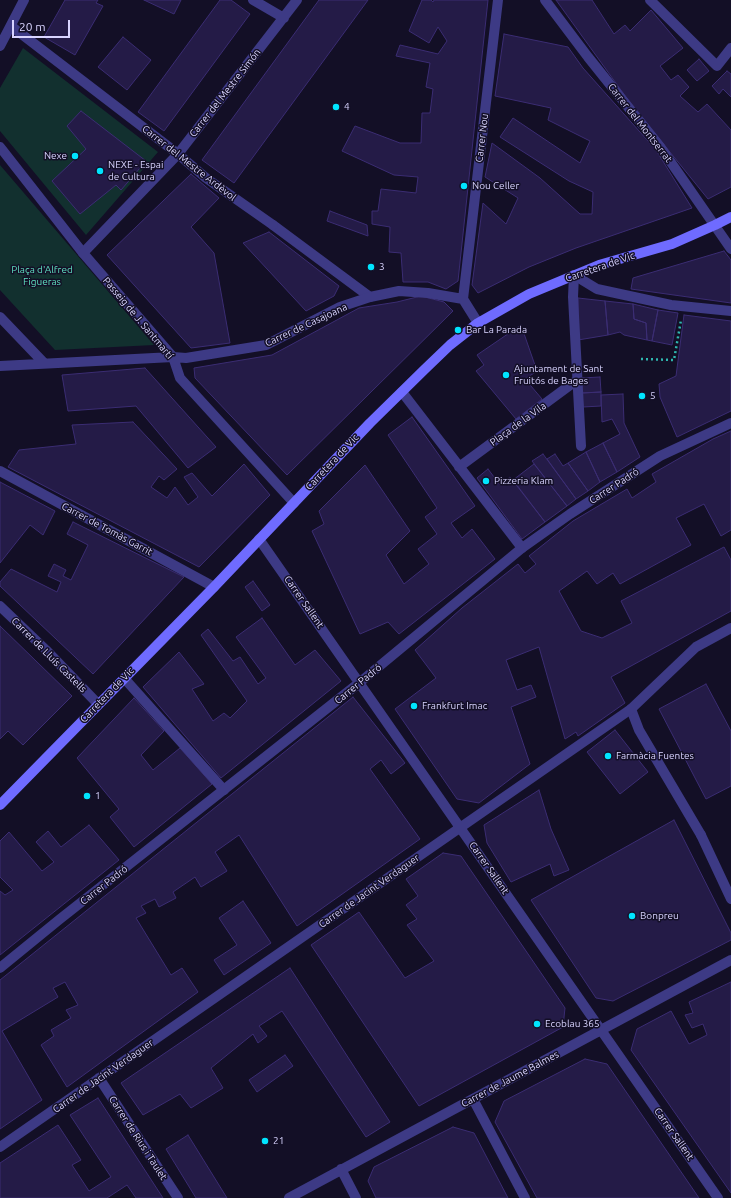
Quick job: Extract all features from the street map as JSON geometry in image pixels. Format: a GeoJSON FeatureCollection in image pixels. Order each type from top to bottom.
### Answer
{"type":"FeatureCollection","features":[{"type":"Feature","properties":{"kind":"main road","name":"Carretera de Vic"},"geometry":{"type":"LineString","coordinates":[[0,805],[214,587],[370,423],[450,345],[478,323],[529,294],[599,265],[672,244],[731,217]]}},
{"type":"Feature","properties":{"kind":"street"},"geometry":{"type":"LineString","coordinates":[[0,46],[24,0]]}},
{"type":"Feature","properties":{"kind":"street"},"geometry":{"type":"LineString","coordinates":[[253,0],[284,18]]}},
{"type":"Feature","properties":{"kind":"street","name":"Carrer del Mestre Simón"},"geometry":{"type":"LineString","coordinates":[[84,253],[178,154],[297,0]]}},
{"type":"Feature","properties":{"kind":"street","name":"Carrer Nou"},"geometry":{"type":"LineString","coordinates":[[463,299],[498,0]]}},
{"type":"Feature","properties":{"kind":"street","name":"Carrer del Montserrat"},"geometry":{"type":"LineString","coordinates":[[544,0],[661,148],[731,248]]}},
{"type":"Feature","properties":{"kind":"street"},"geometry":{"type":"LineString","coordinates":[[650,0],[717,66],[731,48]]}},
{"type":"Feature","properties":{"kind":"street","name":"Carrer del Mestre Ardèvol"},"geometry":{"type":"LineString","coordinates":[[11,26],[178,154],[206,178],[273,225],[370,297]]}},
{"type":"Feature","properties":{"kind":"street","name":"Passeig de J. Santmartí"},"geometry":{"type":"LineString","coordinates":[[0,147],[84,253],[172,356],[180,378],[294,503]]}},
{"type":"Feature","properties":{"kind":"street"},"geometry":{"type":"LineString","coordinates":[[581,446],[573,297],[574,275],[597,289],[671,305],[731,311]]}},
{"type":"Feature","properties":{"kind":"street","name":"Carrer de Casajoana"},"geometry":{"type":"LineString","coordinates":[[0,366],[172,356],[186,358],[266,345],[340,307],[370,297],[399,292],[428,293],[463,299]]}},
{"type":"Feature","properties":{"kind":"street"},"geometry":{"type":"LineString","coordinates":[[463,299],[478,323]]}},
{"type":"Feature","properties":{"kind":"street"},"geometry":{"type":"LineString","coordinates":[[0,318],[44,363]]}},
{"type":"Feature","properties":{"kind":"street","name":"Plaça de la Vila"},"geometry":{"type":"LineString","coordinates":[[459,467],[578,380]]}},
{"type":"Feature","properties":{"kind":"street"},"geometry":{"type":"LineString","coordinates":[[402,392],[522,548]]}},
{"type":"Feature","properties":{"kind":"street","name":"Carrer Padró"},"geometry":{"type":"LineString","coordinates":[[0,968],[359,683],[522,548],[570,514],[660,456],[731,423]]}},
{"type":"Feature","properties":{"kind":"street","name":"Carrer de Tomàs Garrit"},"geometry":{"type":"LineString","coordinates":[[0,471],[214,587]]}},
{"type":"Feature","properties":{"kind":"street","name":"Carrer Sallent"},"geometry":{"type":"LineString","coordinates":[[259,539],[718,1198]]}},
{"type":"Feature","properties":{"kind":"street","name":"Carrer de Lluís Castells"},"geometry":{"type":"LineString","coordinates":[[0,606],[46,650],[98,704]]}},
{"type":"Feature","properties":{"kind":"street","name":"Carrer de Jacint Verdaguer"},"geometry":{"type":"LineString","coordinates":[[0,1147],[631,709],[696,647],[731,628]]}},
{"type":"Feature","properties":{"kind":"street"},"geometry":{"type":"LineString","coordinates":[[124,678],[224,790]]}},
{"type":"Feature","properties":{"kind":"street"},"geometry":{"type":"LineString","coordinates":[[631,709],[639,730],[701,835],[731,899]]}},
{"type":"Feature","properties":{"kind":"street","name":"Carrer de Jaume Balmes"},"geometry":{"type":"LineString","coordinates":[[289,1198],[340,1169],[731,960]]}},
{"type":"Feature","properties":{"kind":"street","name":"Carrer de Rius i Taulet"},"geometry":{"type":"LineString","coordinates":[[99,1078],[178,1198]]}},
{"type":"Feature","properties":{"kind":"street"},"geometry":{"type":"LineString","coordinates":[[473,1099],[525,1198]]}},
{"type":"Feature","properties":{"kind":"street"},"geometry":{"type":"LineString","coordinates":[[340,1169],[356,1198]]}},
{"type":"Feature","properties":{"kind":"path"},"geometry":{"type":"LineString","coordinates":[[641,359],[674,360],[684,306]]}},
{"type":"Feature","properties":{"kind":"green space"},"geometry":{"type":"Polygon","coordinates":[[[23,48],[158,152],[86,235],[0,131],[0,88],[23,48]]]}},
{"type":"Feature","properties":{"kind":"green space","name":"Plaça d'Alfred Figueras"},"geometry":{"type":"Polygon","coordinates":[[[0,165],[154,345],[55,350],[0,290],[0,165]]]}},
{"type":"Feature","properties":{"kind":"building"},"geometry":{"type":"Polygon","coordinates":[[[65,0],[98,0],[96,3],[103,6],[75,55],[44,37],[65,0]]]}},
{"type":"Feature","properties":{"kind":"building"},"geometry":{"type":"Polygon","coordinates":[[[144,0],[181,0],[174,14],[144,0]]]}},
{"type":"Feature","properties":{"kind":"building"},"geometry":{"type":"Polygon","coordinates":[[[220,0],[231,0],[250,14],[164,131],[138,112],[220,0]]]}},
{"type":"Feature","properties":{"kind":"building"},"geometry":{"type":"Polygon","coordinates":[[[319,0],[368,0],[234,183],[202,160],[319,0]]]}},
{"type":"Feature","properties":{"kind":"building"},"geometry":{"type":"Polygon","coordinates":[[[422,0],[431,0],[433,2],[434,0],[488,0],[458,281],[446,289],[428,282],[403,282],[401,253],[389,252],[390,227],[372,224],[372,211],[378,211],[381,189],[416,193],[418,177],[394,175],[342,151],[355,126],[400,143],[421,143],[422,113],[430,113],[433,89],[426,87],[430,63],[396,56],[400,45],[438,54],[447,41],[438,27],[429,43],[409,31],[422,0]]]}},
{"type":"Feature","properties":{"kind":"building"},"geometry":{"type":"Polygon","coordinates":[[[556,0],[592,0],[614,34],[625,25],[630,31],[651,10],[683,48],[660,66],[671,80],[678,75],[689,87],[680,96],[698,112],[707,104],[731,130],[731,187],[708,199],[631,104],[556,0]]]}},
{"type":"Feature","properties":{"kind":"building"},"geometry":{"type":"Polygon","coordinates":[[[504,34],[568,47],[583,68],[656,150],[692,208],[576,248],[529,267],[478,293],[472,285],[483,203],[506,224],[518,198],[485,177],[492,143],[540,178],[580,214],[592,214],[593,192],[569,181],[500,137],[513,118],[580,163],[590,141],[548,120],[551,108],[495,96],[504,34]]]}},
{"type":"Feature","properties":{"kind":"building"},"geometry":{"type":"Polygon","coordinates":[[[123,37],[151,60],[127,90],[98,67],[123,37]]]}},
{"type":"Feature","properties":{"kind":"building"},"geometry":{"type":"Polygon","coordinates":[[[699,59],[709,71],[697,81],[687,70],[699,59]]]}},
{"type":"Feature","properties":{"kind":"building"},"geometry":{"type":"Polygon","coordinates":[[[727,71],[731,74],[731,97],[723,89],[719,94],[712,86],[727,71]]]}},
{"type":"Feature","properties":{"kind":"building","name":"NEXE - Espai de Cultura"},"geometry":{"type":"Polygon","coordinates":[[[81,111],[146,161],[121,190],[116,185],[80,214],[52,181],[86,149],[67,126],[81,111]]]}},
{"type":"Feature","properties":{"kind":"building"},"geometry":{"type":"Polygon","coordinates":[[[191,174],[219,198],[191,227],[214,253],[230,343],[191,348],[107,255],[191,174]]]}},
{"type":"Feature","properties":{"kind":"building"},"geometry":{"type":"Polygon","coordinates":[[[330,211],[367,225],[368,236],[327,221],[330,211]]]}},
{"type":"Feature","properties":{"kind":"building"},"geometry":{"type":"Polygon","coordinates":[[[269,232],[339,286],[334,296],[306,311],[243,243],[269,232]]]}},
{"type":"Feature","properties":{"kind":"building"},"geometry":{"type":"Polygon","coordinates":[[[724,251],[731,260],[731,303],[631,289],[633,278],[724,251]]]}},
{"type":"Feature","properties":{"kind":"building"},"geometry":{"type":"Polygon","coordinates":[[[421,296],[444,302],[453,311],[287,475],[195,378],[194,368],[272,355],[359,308],[397,302],[421,296]]]}},
{"type":"Feature","properties":{"kind":"building"},"geometry":{"type":"Polygon","coordinates":[[[578,298],[605,301],[608,335],[578,340],[578,298]]]}},
{"type":"Feature","properties":{"kind":"building"},"geometry":{"type":"Polygon","coordinates":[[[605,301],[633,304],[634,319],[646,323],[647,340],[624,335],[620,332],[608,335],[605,301]]]}},
{"type":"Feature","properties":{"kind":"building"},"geometry":{"type":"Polygon","coordinates":[[[633,304],[658,310],[652,341],[647,340],[646,323],[634,319],[633,304]]]}},
{"type":"Feature","properties":{"kind":"building"},"geometry":{"type":"Polygon","coordinates":[[[658,310],[678,313],[672,345],[652,341],[658,310]]]}},
{"type":"Feature","properties":{"kind":"building"},"geometry":{"type":"Polygon","coordinates":[[[684,315],[731,321],[731,411],[677,437],[660,397],[659,384],[676,376],[684,315]]]}},
{"type":"Feature","properties":{"kind":"building","name":"Ajuntament de Sant Fruitós de Bages"},"geometry":{"type":"Polygon","coordinates":[[[521,325],[537,371],[525,379],[542,399],[516,419],[476,371],[484,365],[477,355],[521,325]]]}},
{"type":"Feature","properties":{"kind":"building"},"geometry":{"type":"Polygon","coordinates":[[[145,368],[216,447],[188,468],[136,406],[68,411],[62,375],[145,368]]]}},
{"type":"Feature","properties":{"kind":"building"},"geometry":{"type":"Polygon","coordinates":[[[600,377],[601,392],[582,393],[581,378],[600,377]]]}},
{"type":"Feature","properties":{"kind":"building"},"geometry":{"type":"Polygon","coordinates":[[[601,392],[601,406],[583,407],[582,393],[601,392]]]}},
{"type":"Feature","properties":{"kind":"building"},"geometry":{"type":"Polygon","coordinates":[[[623,394],[624,423],[640,457],[617,472],[603,443],[620,434],[612,419],[602,422],[601,395],[623,394]]]}},
{"type":"Feature","properties":{"kind":"building"},"geometry":{"type":"Polygon","coordinates":[[[412,417],[475,506],[451,523],[462,538],[472,529],[495,559],[399,634],[388,622],[360,634],[312,531],[324,524],[319,511],[365,465],[410,531],[386,555],[404,584],[429,564],[418,549],[437,534],[425,517],[437,508],[388,435],[412,417]]]}},
{"type":"Feature","properties":{"kind":"building"},"geometry":{"type":"Polygon","coordinates":[[[133,422],[177,469],[164,480],[159,476],[151,487],[167,498],[175,487],[188,505],[198,497],[184,477],[192,473],[212,496],[244,464],[270,495],[199,567],[8,467],[19,450],[76,444],[72,425],[133,422]]]}},
{"type":"Feature","properties":{"kind":"building"},"geometry":{"type":"Polygon","coordinates":[[[731,431],[731,530],[721,536],[704,504],[676,518],[691,545],[620,584],[613,573],[597,584],[587,571],[559,591],[581,631],[602,638],[632,623],[621,601],[724,547],[731,560],[731,611],[611,677],[625,703],[578,736],[576,732],[565,739],[539,647],[506,660],[517,690],[531,685],[536,697],[511,707],[530,764],[479,803],[457,799],[395,709],[436,678],[415,650],[462,608],[518,564],[525,573],[536,564],[529,556],[573,521],[627,489],[632,498],[656,482],[652,474],[713,439],[731,431]]]}},
{"type":"Feature","properties":{"kind":"building"},"geometry":{"type":"Polygon","coordinates":[[[603,443],[617,472],[600,482],[586,452],[603,443]]]}},
{"type":"Feature","properties":{"kind":"building"},"geometry":{"type":"Polygon","coordinates":[[[586,452],[600,482],[588,491],[568,463],[586,452]]]}},
{"type":"Feature","properties":{"kind":"building"},"geometry":{"type":"Polygon","coordinates":[[[543,454],[576,499],[567,506],[532,461],[543,454]]]}},
{"type":"Feature","properties":{"kind":"building"},"geometry":{"type":"Polygon","coordinates":[[[555,454],[563,466],[568,463],[588,491],[576,499],[547,459],[555,454]]]}},
{"type":"Feature","properties":{"kind":"building"},"geometry":{"type":"Polygon","coordinates":[[[534,464],[567,506],[545,522],[513,480],[534,464]]]}},
{"type":"Feature","properties":{"kind":"building"},"geometry":{"type":"Polygon","coordinates":[[[488,469],[500,485],[510,477],[545,522],[522,539],[477,478],[488,469]]]}},
{"type":"Feature","properties":{"kind":"building"},"geometry":{"type":"Polygon","coordinates":[[[0,482],[55,511],[43,535],[30,525],[0,563],[0,482]]]}},
{"type":"Feature","properties":{"kind":"building"},"geometry":{"type":"Polygon","coordinates":[[[73,522],[184,577],[93,674],[0,586],[0,582],[11,569],[57,592],[61,582],[48,576],[54,564],[66,570],[63,576],[71,580],[88,545],[67,534],[73,522]]]}},
{"type":"Feature","properties":{"kind":"building"},"geometry":{"type":"Polygon","coordinates":[[[253,581],[270,605],[262,611],[245,587],[253,581]]]}},
{"type":"Feature","properties":{"kind":"building"},"geometry":{"type":"Polygon","coordinates":[[[262,618],[295,665],[315,650],[341,681],[221,778],[143,687],[179,652],[204,684],[192,689],[213,721],[224,713],[230,718],[247,701],[201,635],[208,629],[233,661],[240,657],[258,684],[266,678],[236,637],[262,618]]]}},
{"type":"Feature","properties":{"kind":"building"},"geometry":{"type":"Polygon","coordinates":[[[0,626],[72,696],[23,745],[8,731],[0,739],[0,626]]]}},
{"type":"Feature","properties":{"kind":"building"},"geometry":{"type":"Polygon","coordinates":[[[706,684],[731,731],[731,786],[706,799],[659,709],[706,684]]]}},
{"type":"Feature","properties":{"kind":"building"},"geometry":{"type":"Polygon","coordinates":[[[353,697],[405,763],[391,774],[381,760],[370,769],[420,839],[297,926],[239,835],[215,852],[227,871],[201,887],[195,877],[173,892],[176,898],[159,907],[155,899],[141,906],[146,913],[136,918],[171,975],[182,968],[198,992],[67,1087],[41,1045],[54,1036],[51,1030],[71,1018],[66,1010],[78,1005],[65,982],[53,988],[58,997],[2,1031],[42,1100],[0,1129],[0,980],[353,697]]]}},
{"type":"Feature","properties":{"kind":"building"},"geometry":{"type":"Polygon","coordinates":[[[134,698],[164,731],[141,755],[153,770],[180,748],[212,784],[134,847],[110,817],[119,809],[77,758],[134,698]]]}},
{"type":"Feature","properties":{"kind":"building"},"geometry":{"type":"Polygon","coordinates":[[[615,730],[648,772],[620,794],[587,752],[615,730]]]}},
{"type":"Feature","properties":{"kind":"building"},"geometry":{"type":"Polygon","coordinates":[[[539,790],[551,829],[569,870],[554,876],[550,864],[511,882],[487,843],[484,825],[539,790]]]}},
{"type":"Feature","properties":{"kind":"building","name":"Bonpreu"},"geometry":{"type":"Polygon","coordinates":[[[674,820],[731,933],[731,940],[613,1001],[596,998],[531,900],[674,820]]]}},
{"type":"Feature","properties":{"kind":"building"},"geometry":{"type":"Polygon","coordinates":[[[89,825],[119,860],[0,955],[0,891],[5,895],[13,890],[0,877],[0,841],[9,832],[42,871],[54,862],[36,842],[48,831],[61,847],[89,825]]]}},
{"type":"Feature","properties":{"kind":"building"},"geometry":{"type":"Polygon","coordinates":[[[443,853],[461,856],[565,1008],[563,1027],[419,1106],[311,945],[359,912],[405,978],[434,961],[407,925],[417,919],[406,905],[418,896],[406,879],[443,853]]]}},
{"type":"Feature","properties":{"kind":"building"},"geometry":{"type":"Polygon","coordinates":[[[243,901],[271,943],[224,975],[214,960],[237,945],[219,918],[243,901]]]}},
{"type":"Feature","properties":{"kind":"building"},"geometry":{"type":"Polygon","coordinates":[[[290,968],[390,1122],[366,1137],[282,1011],[259,1026],[267,1036],[258,1043],[253,1034],[211,1068],[223,1088],[191,1108],[180,1094],[143,1115],[121,1083],[290,968]]]}},
{"type":"Feature","properties":{"kind":"building"},"geometry":{"type":"Polygon","coordinates":[[[731,982],[731,1193],[631,1050],[637,1029],[671,1011],[689,1044],[707,1035],[703,1024],[692,1028],[685,1015],[693,1013],[689,1002],[731,982]]]}},
{"type":"Feature","properties":{"kind":"building"},"geometry":{"type":"Polygon","coordinates":[[[285,1055],[293,1066],[257,1092],[249,1080],[285,1055]]]}},
{"type":"Feature","properties":{"kind":"building"},"geometry":{"type":"Polygon","coordinates":[[[585,1059],[607,1064],[699,1198],[537,1198],[495,1122],[504,1101],[585,1059]]]}},
{"type":"Feature","properties":{"kind":"building"},"geometry":{"type":"Polygon","coordinates":[[[98,1098],[163,1198],[136,1198],[127,1185],[107,1198],[0,1198],[0,1163],[58,1125],[81,1160],[72,1165],[89,1191],[111,1177],[70,1115],[98,1098]]]}},
{"type":"Feature","properties":{"kind":"building"},"geometry":{"type":"Polygon","coordinates":[[[453,1127],[474,1133],[508,1198],[376,1198],[368,1181],[374,1167],[453,1127]]]}},
{"type":"Feature","properties":{"kind":"building"},"geometry":{"type":"Polygon","coordinates":[[[188,1135],[227,1198],[196,1198],[166,1149],[188,1135]]]}},
{"type":"Feature","properties":{"kind":"place","name":"4"},"geometry":{"type":"Point","coordinates":[336,107]}},
{"type":"Feature","properties":{"kind":"place","name":"Nexe"},"geometry":{"type":"Point","coordinates":[75,156]}},
{"type":"Feature","properties":{"kind":"place","name":"NEXE - Espai de Cultura"},"geometry":{"type":"Point","coordinates":[100,171]}},
{"type":"Feature","properties":{"kind":"place","name":"Nou Celler"},"geometry":{"type":"Point","coordinates":[464,186]}},
{"type":"Feature","properties":{"kind":"place","name":"3"},"geometry":{"type":"Point","coordinates":[371,267]}},
{"type":"Feature","properties":{"kind":"place","name":"Bar La Parada"},"geometry":{"type":"Point","coordinates":[458,330]}},
{"type":"Feature","properties":{"kind":"place","name":"Ajuntament de Sant Fruitós de Bages"},"geometry":{"type":"Point","coordinates":[506,375]}},
{"type":"Feature","properties":{"kind":"place","name":"5"},"geometry":{"type":"Point","coordinates":[642,396]}},
{"type":"Feature","properties":{"kind":"place","name":"Pizzeria Klam"},"geometry":{"type":"Point","coordinates":[486,481]}},
{"type":"Feature","properties":{"kind":"place","name":"Frankfurt Imac"},"geometry":{"type":"Point","coordinates":[414,706]}},
{"type":"Feature","properties":{"kind":"place","name":"Farmàcia Fuentes"},"geometry":{"type":"Point","coordinates":[608,756]}},
{"type":"Feature","properties":{"kind":"place","name":"1"},"geometry":{"type":"Point","coordinates":[87,796]}},
{"type":"Feature","properties":{"kind":"place","name":"Bonpreu"},"geometry":{"type":"Point","coordinates":[632,916]}},
{"type":"Feature","properties":{"kind":"place","name":"Ecoblau 365"},"geometry":{"type":"Point","coordinates":[537,1024]}},
{"type":"Feature","properties":{"kind":"place","name":"21"},"geometry":{"type":"Point","coordinates":[265,1141]}}]}
